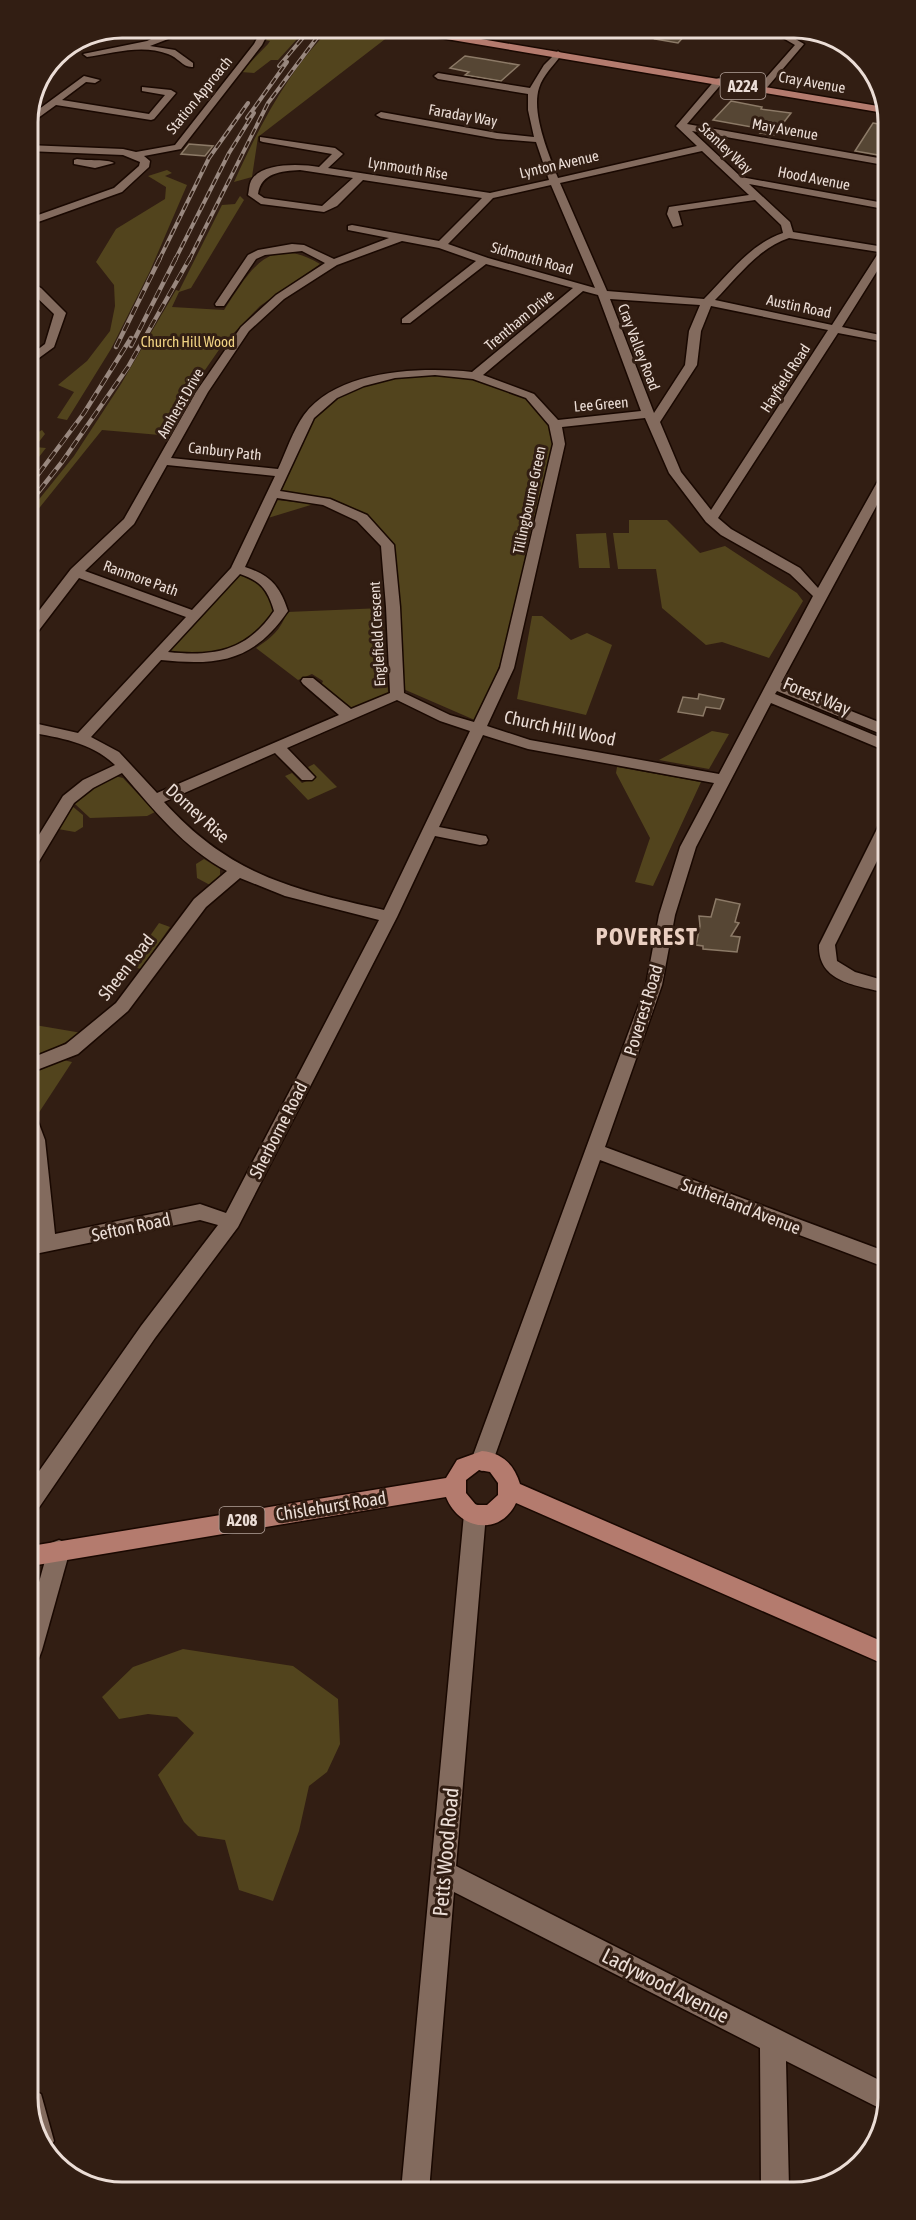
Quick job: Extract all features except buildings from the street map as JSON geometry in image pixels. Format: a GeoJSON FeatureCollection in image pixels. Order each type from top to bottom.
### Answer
{"type":"FeatureCollection","features":[{"type":"Feature","properties":{"kind":"main road","name":"Cray Avenue"},"geometry":{"type":"LineString","coordinates":[[452,38],[877,109]]}},
{"type":"Feature","properties":{"kind":"main road"},"geometry":{"type":"LineString","coordinates":[[482,1461],[500,1467],[507,1474],[511,1490],[503,1507],[494,1512],[475,1514],[459,1503],[454,1495],[454,1486],[456,1477],[462,1469],[482,1461]]}},
{"type":"Feature","properties":{"kind":"main road","name":"Chislehurst Road"},"geometry":{"type":"LineString","coordinates":[[38,1554],[454,1486]]}},
{"type":"Feature","properties":{"kind":"main road"},"geometry":{"type":"LineString","coordinates":[[511,1490],[878,1651]]}},
{"type":"Feature","properties":{"kind":"street"},"geometry":{"type":"LineString","coordinates":[[87,54],[166,38]]}},
{"type":"Feature","properties":{"kind":"street"},"geometry":{"type":"LineString","coordinates":[[170,38],[172,52]]}},
{"type":"Feature","properties":{"kind":"street","name":"Station Approach"},"geometry":{"type":"LineString","coordinates":[[38,148],[123,152],[136,155],[178,147],[261,38]]}},
{"type":"Feature","properties":{"kind":"street"},"geometry":{"type":"LineString","coordinates":[[761,89],[800,44],[789,38]]}},
{"type":"Feature","properties":{"kind":"street"},"geometry":{"type":"LineString","coordinates":[[135,46],[172,52],[190,65]]}},
{"type":"Feature","properties":{"kind":"street"},"geometry":{"type":"LineString","coordinates":[[438,76],[521,91],[533,91],[558,54]]}},
{"type":"Feature","properties":{"kind":"street"},"geometry":{"type":"LineString","coordinates":[[38,115],[84,79],[95,80]]}},
{"type":"Feature","properties":{"kind":"street","name":"Stanley Way"},"geometry":{"type":"LineString","coordinates":[[719,81],[681,126],[786,224],[788,235]]}},
{"type":"Feature","properties":{"kind":"street"},"geometry":{"type":"LineString","coordinates":[[56,102],[151,117],[176,94],[145,89]]}},
{"type":"Feature","properties":{"kind":"street","name":"Cray Valley Road"},"geometry":{"type":"LineString","coordinates":[[533,91],[533,109],[555,180],[675,472],[711,519],[726,532],[795,571],[820,596]]}},
{"type":"Feature","properties":{"kind":"street","name":"Faraday Way"},"geometry":{"type":"LineString","coordinates":[[381,115],[497,136],[541,140]]}},
{"type":"Feature","properties":{"kind":"street","name":"May Avenue"},"geometry":{"type":"LineString","coordinates":[[681,126],[878,161]]}},
{"type":"Feature","properties":{"kind":"street"},"geometry":{"type":"LineString","coordinates":[[263,139],[332,150],[338,154],[322,169]]}},
{"type":"Feature","properties":{"kind":"street","name":"Lynton Avenue"},"geometry":{"type":"LineString","coordinates":[[490,196],[703,148]]}},
{"type":"Feature","properties":{"kind":"street"},"geometry":{"type":"LineString","coordinates":[[72,149],[83,156],[121,164]]}},
{"type":"Feature","properties":{"kind":"street"},"geometry":{"type":"LineString","coordinates":[[38,220],[118,190],[144,167],[144,159],[136,155]]}},
{"type":"Feature","properties":{"kind":"street"},"geometry":{"type":"LineString","coordinates":[[77,162],[95,165],[109,163]]}},
{"type":"Feature","properties":{"kind":"street"},"geometry":{"type":"LineString","coordinates":[[132,165],[144,167]]}},
{"type":"Feature","properties":{"kind":"street","name":"Lynmouth Rise"},"geometry":{"type":"LineString","coordinates":[[362,175],[333,204],[324,208],[261,201],[253,195],[255,182],[269,172],[300,167],[362,175],[490,196]]}},
{"type":"Feature","properties":{"kind":"street","name":"Hood Avenue"},"geometry":{"type":"LineString","coordinates":[[738,179],[878,205]]}},
{"type":"Feature","properties":{"kind":"street"},"geometry":{"type":"LineString","coordinates":[[441,245],[490,196]]}},
{"type":"Feature","properties":{"kind":"street"},"geometry":{"type":"LineString","coordinates":[[677,225],[672,214],[673,209],[756,197]]}},
{"type":"Feature","properties":{"kind":"street","name":"Sidmouth Road"},"geometry":{"type":"LineString","coordinates":[[352,228],[441,245],[484,260],[601,291],[612,296],[707,302]]}},
{"type":"Feature","properties":{"kind":"street"},"geometry":{"type":"LineString","coordinates":[[651,418],[691,364],[695,331],[707,302],[754,254],[773,240],[788,235],[819,238],[878,251]]}},
{"type":"Feature","properties":{"kind":"street","name":"Amherst Drive"},"geometry":{"type":"LineString","coordinates":[[38,622],[76,572],[129,520],[202,392],[245,329],[280,297],[333,263],[402,237]]}},
{"type":"Feature","properties":{"kind":"street"},"geometry":{"type":"LineString","coordinates":[[220,304],[252,257],[262,252],[282,248],[304,248],[333,263]]}},
{"type":"Feature","properties":{"kind":"street"},"geometry":{"type":"LineString","coordinates":[[406,321],[484,260]]}},
{"type":"Feature","properties":{"kind":"street","name":"Hayfield Road"},"geometry":{"type":"LineString","coordinates":[[711,519],[878,261]]}},
{"type":"Feature","properties":{"kind":"street","name":"Trentham Drive"},"geometry":{"type":"LineString","coordinates":[[475,376],[581,287]]}},
{"type":"Feature","properties":{"kind":"street"},"geometry":{"type":"LineString","coordinates":[[38,293],[60,313],[50,345],[38,355]]}},
{"type":"Feature","properties":{"kind":"street","name":"Austin Road"},"geometry":{"type":"LineString","coordinates":[[707,302],[878,337]]}},
{"type":"Feature","properties":{"kind":"street","name":"Tillingbourne Green"},"geometry":{"type":"LineString","coordinates":[[81,738],[237,569],[309,416],[333,396],[360,384],[395,375],[435,372],[475,376],[530,396],[555,424],[559,444],[507,668],[478,730]]}},
{"type":"Feature","properties":{"kind":"street","name":"Lee Green"},"geometry":{"type":"LineString","coordinates":[[555,424],[651,418]]}},
{"type":"Feature","properties":{"kind":"street","name":"Canbury Path"},"geometry":{"type":"LineString","coordinates":[[164,461],[282,473]]}},
{"type":"Feature","properties":{"kind":"street","name":"Poverest Road"},"geometry":{"type":"LineString","coordinates":[[482,1461],[654,985],[667,915],[688,847],[820,596],[878,492]]}},
{"type":"Feature","properties":{"kind":"street","name":"Englefield Crescent"},"geometry":{"type":"LineString","coordinates":[[154,800],[397,695],[393,606],[387,546],[362,518],[326,502],[273,494]]}},
{"type":"Feature","properties":{"kind":"street"},"geometry":{"type":"LineString","coordinates":[[158,655],[207,658],[231,653],[250,646],[271,630],[281,611],[276,591],[259,576],[237,569]]}},
{"type":"Feature","properties":{"kind":"street","name":"Ranmore Path"},"geometry":{"type":"LineString","coordinates":[[76,572],[194,615]]}},
{"type":"Feature","properties":{"kind":"street"},"geometry":{"type":"LineString","coordinates":[[308,681],[350,716]]}},
{"type":"Feature","properties":{"kind":"street","name":"Forest Way"},"geometry":{"type":"LineString","coordinates":[[770,690],[878,728]]}},
{"type":"Feature","properties":{"kind":"street","name":"Forest Way"},"geometry":{"type":"LineString","coordinates":[[770,690],[878,742]]}},
{"type":"Feature","properties":{"kind":"street","name":"Church Hill Wood"},"geometry":{"type":"LineString","coordinates":[[397,695],[445,718],[528,744],[722,780]]}},
{"type":"Feature","properties":{"kind":"street","name":"Dorney Rise"},"geometry":{"type":"LineString","coordinates":[[38,729],[81,738],[105,749],[202,847],[238,871],[310,899],[388,917]]}},
{"type":"Feature","properties":{"kind":"street","name":"Sherborne Road"},"geometry":{"type":"LineString","coordinates":[[38,1490],[148,1332],[231,1222],[388,917],[478,730]]}},
{"type":"Feature","properties":{"kind":"street"},"geometry":{"type":"LineString","coordinates":[[278,747],[307,777]]}},
{"type":"Feature","properties":{"kind":"street"},"geometry":{"type":"LineString","coordinates":[[38,849],[68,800],[88,784],[124,766]]}},
{"type":"Feature","properties":{"kind":"street"},"geometry":{"type":"LineString","coordinates":[[429,830],[480,840]]}},
{"type":"Feature","properties":{"kind":"street"},"geometry":{"type":"LineString","coordinates":[[878,857],[827,945],[826,956],[830,964],[847,974],[878,984]]}},
{"type":"Feature","properties":{"kind":"street","name":"Sheen Road"},"geometry":{"type":"LineString","coordinates":[[38,1062],[72,1048],[122,1007],[200,903],[238,871]]}},
{"type":"Feature","properties":{"kind":"street","name":"Sutherland Avenue"},"geometry":{"type":"LineString","coordinates":[[595,1151],[878,1257]]}},
{"type":"Feature","properties":{"kind":"street","name":"Sefton Road"},"geometry":{"type":"LineString","coordinates":[[38,1246],[200,1212],[231,1222]]}},
{"type":"Feature","properties":{"kind":"street","name":"Petts Wood Road"},"geometry":{"type":"LineString","coordinates":[[416,2182],[475,1514]]}},
{"type":"Feature","properties":{"kind":"street"},"geometry":{"type":"LineString","coordinates":[[38,1625],[59,1550]]}},
{"type":"Feature","properties":{"kind":"street","name":"Ladywood Avenue"},"geometry":{"type":"LineString","coordinates":[[443,1873],[878,2093]]}},
{"type":"Feature","properties":{"kind":"street"},"geometry":{"type":"LineString","coordinates":[[773,2039],[775,2182]]}},
{"type":"Feature","properties":{"kind":"green space"},"geometry":{"type":"Polygon","coordinates":[[[267,38],[298,38],[278,60],[271,60],[254,73],[241,72],[270,41],[265,40],[267,38]]]}},
{"type":"Feature","properties":{"kind":"green space"},"geometry":{"type":"Polygon","coordinates":[[[322,38],[387,38],[258,137],[252,177],[234,182],[276,100],[288,80],[322,38]]]}},
{"type":"Feature","properties":{"kind":"green space"},"geometry":{"type":"Polygon","coordinates":[[[167,170],[172,173],[165,176],[187,185],[150,271],[111,349],[67,420],[57,418],[74,392],[58,385],[87,361],[110,331],[115,306],[114,285],[96,262],[116,229],[165,199],[166,187],[148,176],[167,170]]]}},
{"type":"Feature","properties":{"kind":"green space","name":"Church Hill Wood"},"geometry":{"type":"Polygon","coordinates":[[[240,196],[244,200],[191,288],[179,292],[172,307],[224,310],[252,270],[262,261],[274,255],[287,253],[302,255],[320,264],[260,306],[223,344],[160,435],[102,430],[38,510],[38,501],[74,456],[121,384],[176,290],[179,291],[222,205],[235,204],[240,196]]]}},
{"type":"Feature","properties":{"kind":"green space"},"geometry":{"type":"Polygon","coordinates":[[[434,374],[496,385],[525,397],[538,406],[547,417],[555,440],[524,583],[504,653],[477,721],[401,688],[390,543],[367,518],[277,491],[313,417],[342,394],[364,384],[397,377],[434,374]]]}},
{"type":"Feature","properties":{"kind":"green space"},"geometry":{"type":"Polygon","coordinates":[[[42,430],[45,434],[38,443],[38,432],[42,430]]]}},
{"type":"Feature","properties":{"kind":"green space"},"geometry":{"type":"Polygon","coordinates":[[[38,447],[46,448],[38,458],[38,447]]]}},
{"type":"Feature","properties":{"kind":"green space"},"geometry":{"type":"Polygon","coordinates":[[[276,500],[314,504],[268,518],[276,500]]]}},
{"type":"Feature","properties":{"kind":"green space"},"geometry":{"type":"Polygon","coordinates":[[[629,520],[667,520],[700,553],[725,546],[797,593],[803,601],[769,658],[722,642],[706,645],[662,608],[656,569],[618,569],[613,533],[629,533],[629,520]]]}},
{"type":"Feature","properties":{"kind":"green space"},"geometry":{"type":"Polygon","coordinates":[[[606,533],[610,568],[579,568],[576,534],[606,533]]]}},
{"type":"Feature","properties":{"kind":"green space"},"geometry":{"type":"Polygon","coordinates":[[[240,574],[262,582],[275,604],[272,617],[265,629],[237,647],[202,655],[169,652],[240,574]]]}},
{"type":"Feature","properties":{"kind":"green space"},"geometry":{"type":"Polygon","coordinates":[[[383,608],[388,693],[349,709],[320,688],[323,681],[312,674],[298,680],[256,648],[275,633],[287,612],[383,608]]]}},
{"type":"Feature","properties":{"kind":"green space"},"geometry":{"type":"Polygon","coordinates":[[[532,616],[542,616],[571,640],[587,633],[612,645],[586,715],[517,699],[532,616]]]}},
{"type":"Feature","properties":{"kind":"green space"},"geometry":{"type":"Polygon","coordinates":[[[712,731],[729,734],[709,769],[659,760],[712,731]]]}},
{"type":"Feature","properties":{"kind":"green space"},"geometry":{"type":"Polygon","coordinates":[[[314,764],[337,787],[308,800],[285,776],[292,773],[302,783],[316,777],[308,767],[314,764]]]}},
{"type":"Feature","properties":{"kind":"green space"},"geometry":{"type":"Polygon","coordinates":[[[617,767],[701,782],[653,886],[635,882],[650,838],[616,773],[617,767]]]}},
{"type":"Feature","properties":{"kind":"green space"},"geometry":{"type":"Polygon","coordinates":[[[115,776],[123,778],[155,812],[147,816],[90,818],[75,804],[92,788],[115,776]]]}},
{"type":"Feature","properties":{"kind":"green space"},"geometry":{"type":"Polygon","coordinates":[[[72,806],[83,815],[83,827],[75,832],[58,829],[72,806]]]}},
{"type":"Feature","properties":{"kind":"green space"},"geometry":{"type":"Polygon","coordinates":[[[204,859],[220,869],[220,876],[210,885],[197,878],[196,864],[204,859]]]}},
{"type":"Feature","properties":{"kind":"green space"},"geometry":{"type":"Polygon","coordinates":[[[159,923],[170,927],[141,969],[129,966],[159,923]]]}},
{"type":"Feature","properties":{"kind":"green space"},"geometry":{"type":"Polygon","coordinates":[[[38,1026],[82,1033],[38,1055],[38,1026]]]}},
{"type":"Feature","properties":{"kind":"green space"},"geometry":{"type":"Polygon","coordinates":[[[63,1060],[72,1062],[38,1114],[38,1071],[63,1060]]]}},
{"type":"Feature","properties":{"kind":"green space"},"geometry":{"type":"Polygon","coordinates":[[[183,1649],[293,1666],[338,1699],[340,1744],[327,1772],[309,1786],[299,1831],[273,1901],[239,1890],[225,1840],[198,1836],[184,1822],[158,1775],[194,1733],[177,1717],[148,1714],[119,1719],[102,1697],[133,1667],[183,1649]]]}},
{"type":"Feature","properties":{"kind":"railway"},"geometry":{"type":"LineString","coordinates":[[279,66],[303,38]]}},
{"type":"Feature","properties":{"kind":"railway"},"geometry":{"type":"LineString","coordinates":[[189,260],[268,103],[317,38]]}},
{"type":"Feature","properties":{"kind":"railway"},"geometry":{"type":"LineString","coordinates":[[247,118],[287,62]]}},
{"type":"Feature","properties":{"kind":"railway"},"geometry":{"type":"LineString","coordinates":[[159,260],[209,158],[248,103]]}},
{"type":"Feature","properties":{"kind":"railway"},"geometry":{"type":"LineString","coordinates":[[175,260],[229,153],[254,113]]}},
{"type":"Feature","properties":{"kind":"railway"},"geometry":{"type":"LineString","coordinates":[[116,347],[160,258]]}},
{"type":"Feature","properties":{"kind":"railway"},"geometry":{"type":"LineString","coordinates":[[131,346],[176,258]]}},
{"type":"Feature","properties":{"kind":"railway"},"geometry":{"type":"LineString","coordinates":[[38,492],[128,367],[190,258]]}},
{"type":"Feature","properties":{"kind":"railway"},"geometry":{"type":"LineString","coordinates":[[38,475],[84,413],[131,338]]}},
{"type":"Feature","properties":{"kind":"district","name":"POVEREST"},"geometry":{"type":"Point","coordinates":[647,936]}}]}
